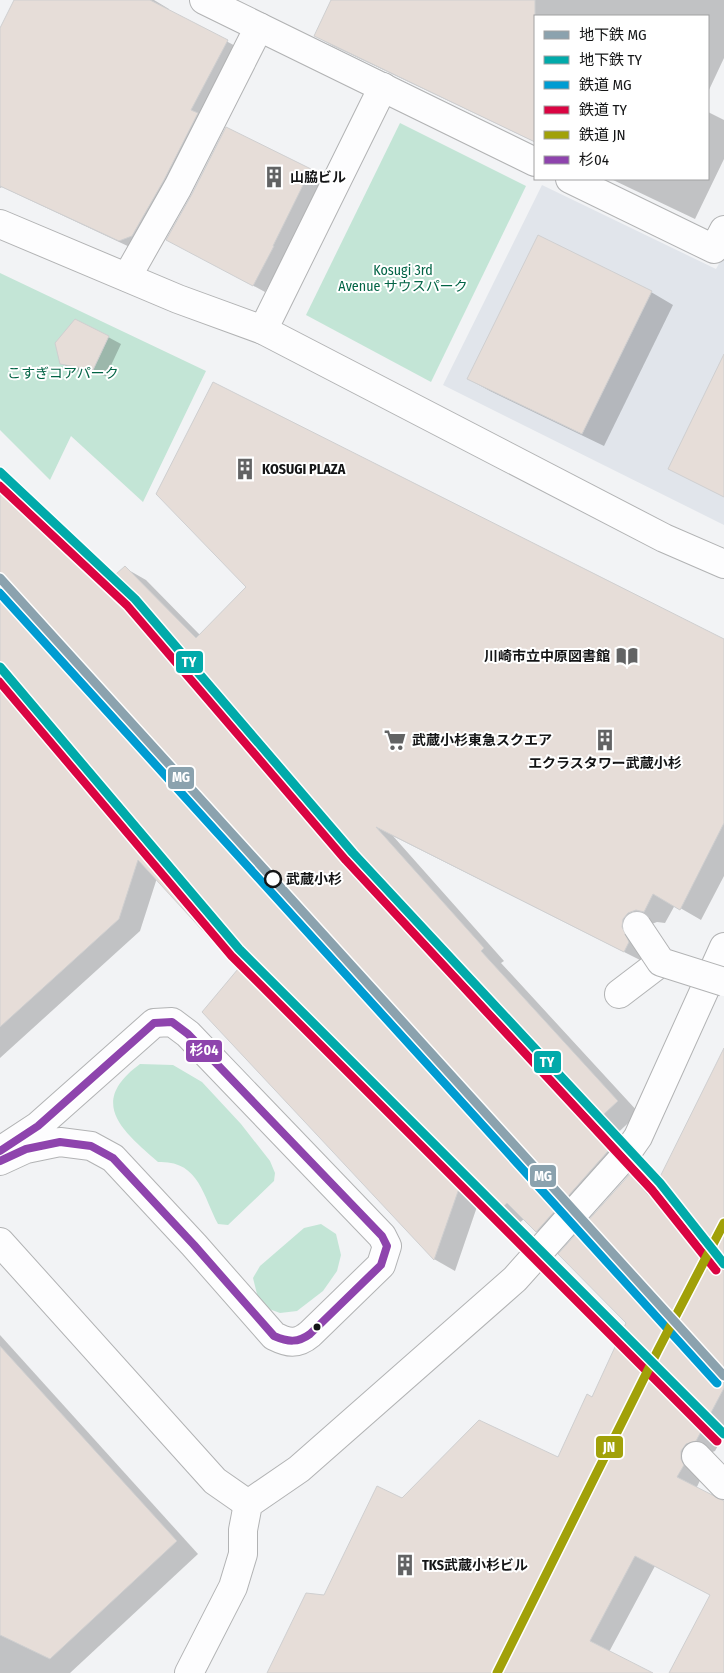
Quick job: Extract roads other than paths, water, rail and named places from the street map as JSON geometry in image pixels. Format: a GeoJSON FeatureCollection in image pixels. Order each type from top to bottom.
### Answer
{"type":"FeatureCollection","features":[{"type":"Feature","properties":{"kind":"street"},"geometry":{"type":"LineString","coordinates":[[204,0],[534,162]]}},
{"type":"Feature","properties":{"kind":"street"},"geometry":{"type":"LineString","coordinates":[[127,277],[178,187],[259,27]]}},
{"type":"Feature","properties":{"kind":"street"},"geometry":{"type":"LineString","coordinates":[[263,330],[383,87]]}},
{"type":"Feature","properties":{"kind":"street"},"geometry":{"type":"LineString","coordinates":[[572,180],[714,249],[724,230]]}},
{"type":"Feature","properties":{"kind":"street"},"geometry":{"type":"LineString","coordinates":[[0,224],[178,299],[263,330],[664,538],[724,564]]}},
{"type":"Feature","properties":{"kind":"street"},"geometry":{"type":"LineString","coordinates":[[637,926],[661,962],[724,982]]}},
{"type":"Feature","properties":{"kind":"street"},"geometry":{"type":"LineString","coordinates":[[189,1673],[233,1587],[243,1554],[243,1530],[248,1504],[299,1469],[515,1279],[624,1157],[638,1137],[724,947]]}},
{"type":"Feature","properties":{"kind":"street"},"geometry":{"type":"LineString","coordinates":[[619,994],[661,962]]}},
{"type":"Feature","properties":{"kind":"street"},"geometry":{"type":"LineString","coordinates":[[0,1151],[38,1126],[154,1023],[172,1022],[188,1034],[382,1236],[387,1246],[382,1265],[304,1340],[295,1343],[286,1342],[274,1336],[194,1244],[113,1158],[91,1146],[60,1142],[26,1149],[0,1161]]}},
{"type":"Feature","properties":{"kind":"street"},"geometry":{"type":"LineString","coordinates":[[0,1242],[215,1481],[248,1504]]}},
{"type":"Feature","properties":{"kind":"street"},"geometry":{"type":"LineString","coordinates":[[696,1456],[724,1484]]}},
{"type":"Feature","properties":{"kind":"metro line","name":"TY"},"geometry":{"type":"LineString","coordinates":[[0,472],[135,599],[353,853],[660,1183],[724,1264]]}},
{"type":"Feature","properties":{"kind":"metro line","name":"MG"},"geometry":{"type":"LineString","coordinates":[[0,578],[724,1376]]}},
{"type":"Feature","properties":{"kind":"metro line","name":"TY"},"geometry":{"type":"LineString","coordinates":[[0,667],[239,949],[724,1434]]}},
{"type":"Feature","properties":{"kind":"rail line","name":"TY"},"geometry":{"type":"LineString","coordinates":[[0,486],[128,606],[346,860],[652,1190],[716,1270]]}},
{"type":"Feature","properties":{"kind":"rail line","name":"MG"},"geometry":{"type":"LineString","coordinates":[[0,593],[717,1383]]}},
{"type":"Feature","properties":{"kind":"rail line","name":"TY"},"geometry":{"type":"LineString","coordinates":[[0,682],[232,956],[717,1441]]}},
{"type":"Feature","properties":{"kind":"rail line","name":"JN"},"geometry":{"type":"LineString","coordinates":[[497,1673],[658,1350],[724,1223]]}},
{"type":"Feature","properties":{"kind":"place","name":"山脇ビル"},"geometry":{"type":"Point","coordinates":[274,177]}},
{"type":"Feature","properties":{"kind":"place","name":"KOSUGI PLAZA"},"geometry":{"type":"Point","coordinates":[245,469]}},
{"type":"Feature","properties":{"kind":"place","name":"川崎市立中原図書館"},"geometry":{"type":"Point","coordinates":[627,656]}},
{"type":"Feature","properties":{"kind":"place","name":"武蔵小杉東急スクエア"},"geometry":{"type":"Point","coordinates":[395,740]}},
{"type":"Feature","properties":{"kind":"place","name":"エクラスタワー武蔵小杉"},"geometry":{"type":"Point","coordinates":[605,740]}},
{"type":"Feature","properties":{"kind":"place","name":"武蔵小杉"},"geometry":{"type":"Point","coordinates":[273,879]}},
{"type":"Feature","properties":{"kind":"place","name":"TKS武蔵小杉ビル"},"geometry":{"type":"Point","coordinates":[405,1565]}},
{"type":"Feature","properties":{"kind":"park label","name":"Kosugi 3rd Avenue サウスパーク"},"geometry":{"type":"Point","coordinates":[403,278]}},
{"type":"Feature","properties":{"kind":"park label","name":"こすぎコアパーク"},"geometry":{"type":"Point","coordinates":[63,373]}}]}
